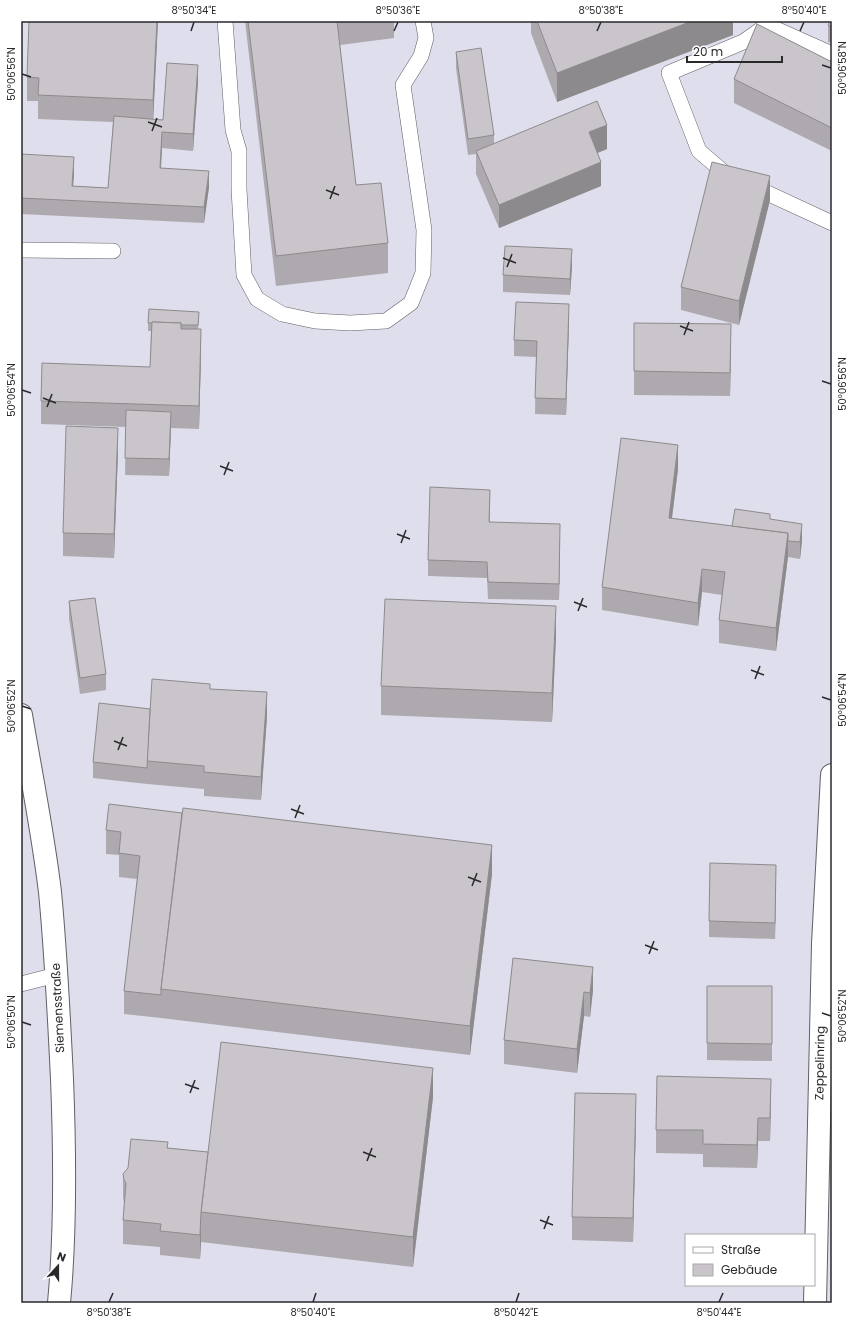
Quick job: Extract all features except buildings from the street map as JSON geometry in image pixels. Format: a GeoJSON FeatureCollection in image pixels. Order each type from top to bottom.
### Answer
{"type":"FeatureCollection","features":[{"type":"Feature","properties":{"kind":"street","name":"Siemensstraße"},"geometry":{"type":"LineString","coordinates":[[21,715],[40,821],[50,890],[56,974],[64,1158],[62,1269],[58,1303]]}},
{"type":"Feature","properties":{"kind":"street","name":"Zeppelinring"},"geometry":{"type":"LineString","coordinates":[[815,1303],[823,944],[832,775]]}},
{"type":"Feature","properties":{"kind":"lane"},"geometry":{"type":"LineString","coordinates":[[225,21],[233,130],[239,151],[244,275],[257,299],[282,314],[315,321],[350,323],[386,321],[411,303],[423,273],[424,230],[404,85],[421,56],[426,38],[423,21]]}},
{"type":"Feature","properties":{"kind":"lane"},"geometry":{"type":"LineString","coordinates":[[832,54],[767,24],[743,42],[669,73],[699,151],[727,175],[832,223]]}},
{"type":"Feature","properties":{"kind":"lane"},"geometry":{"type":"LineString","coordinates":[[21,250],[113,250]]}},
{"type":"Feature","properties":{"kind":"lane"},"geometry":{"type":"LineString","coordinates":[[21,984],[56,974]]}},
{"type":"Feature","properties":{"kind":"shaded area"},"geometry":{"type":"Polygon","coordinates":[[[21,21],[832,21],[832,1303],[21,1303],[21,21]]]}}]}
